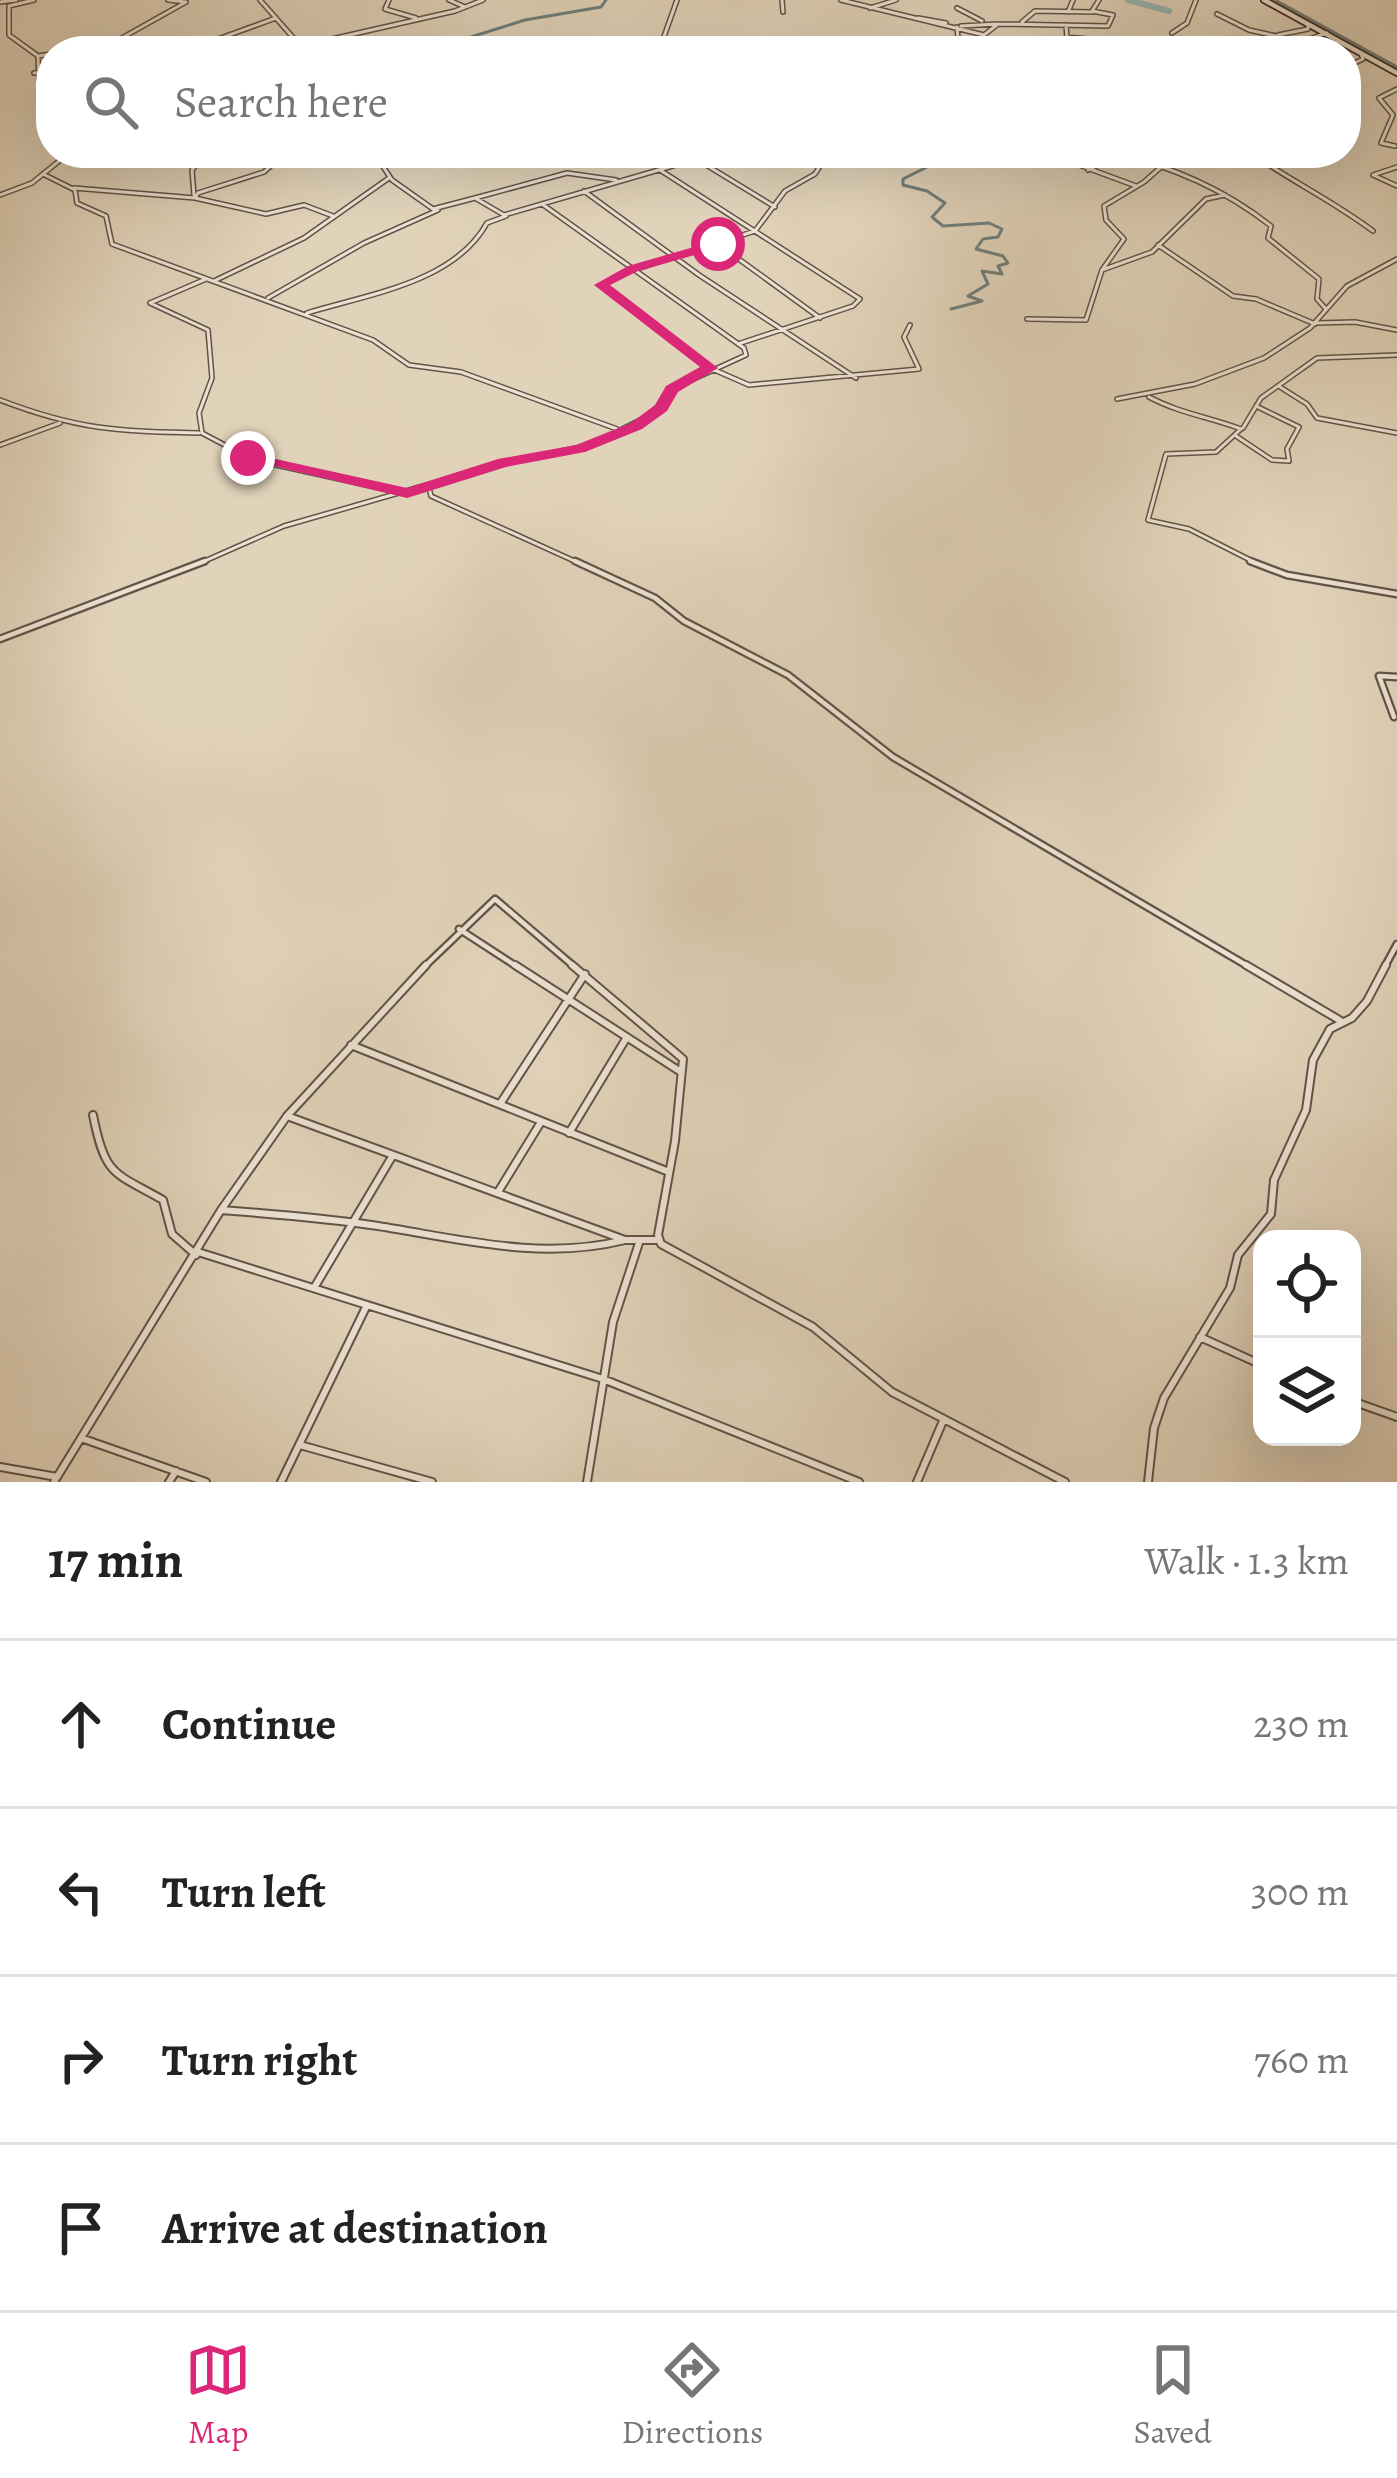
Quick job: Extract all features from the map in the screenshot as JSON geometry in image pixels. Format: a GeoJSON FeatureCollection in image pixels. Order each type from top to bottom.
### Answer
{"type":"FeatureCollection","features":[{"type":"Feature","properties":{"kind":"main road"},"geometry":{"type":"LineString","coordinates":[[1264,0],[1332,36]]}},
{"type":"Feature","properties":{"kind":"main road"},"geometry":{"type":"LineString","coordinates":[[1361,53],[1397,73]]}},
{"type":"Feature","properties":{"kind":"street"},"geometry":{"type":"LineString","coordinates":[[0,2],[16,0]]}},
{"type":"Feature","properties":{"kind":"street"},"geometry":{"type":"LineString","coordinates":[[34,0],[10,5],[3,19],[10,38],[36,55]]}},
{"type":"Feature","properties":{"kind":"street"},"geometry":{"type":"LineString","coordinates":[[168,0],[187,1]]}},
{"type":"Feature","properties":{"kind":"street"},"geometry":{"type":"LineString","coordinates":[[262,0],[292,36]]}},
{"type":"Feature","properties":{"kind":"street"},"geometry":{"type":"LineString","coordinates":[[389,0],[385,9],[416,17]]}},
{"type":"Feature","properties":{"kind":"street"},"geometry":{"type":"LineString","coordinates":[[449,0],[465,7]]}},
{"type":"Feature","properties":{"kind":"street"},"geometry":{"type":"LineString","coordinates":[[347,36],[483,0]]}},
{"type":"Feature","properties":{"kind":"street"},"geometry":{"type":"LineString","coordinates":[[664,36],[677,0]]}},
{"type":"Feature","properties":{"kind":"street"},"geometry":{"type":"LineString","coordinates":[[782,0],[783,12]]}},
{"type":"Feature","properties":{"kind":"street"},"geometry":{"type":"LineString","coordinates":[[841,0],[914,21],[957,27],[987,23],[998,24],[1105,26],[1114,16],[1035,11],[1026,21],[1010,24]]}},
{"type":"Feature","properties":{"kind":"street"},"geometry":{"type":"LineString","coordinates":[[870,8],[896,0]]}},
{"type":"Feature","properties":{"kind":"street"},"geometry":{"type":"LineString","coordinates":[[1068,11],[1072,0]]}},
{"type":"Feature","properties":{"kind":"street"},"geometry":{"type":"LineString","coordinates":[[1093,12],[1096,0]]}},
{"type":"Feature","properties":{"kind":"street"},"geometry":{"type":"LineString","coordinates":[[1172,33],[1187,23],[1196,0]]}},
{"type":"Feature","properties":{"kind":"street"},"geometry":{"type":"LineString","coordinates":[[129,36],[187,1]]}},
{"type":"Feature","properties":{"kind":"street"},"geometry":{"type":"LineString","coordinates":[[957,8],[987,23]]}},
{"type":"Feature","properties":{"kind":"street"},"geometry":{"type":"LineString","coordinates":[[1217,14],[1268,36]]}},
{"type":"Feature","properties":{"kind":"street"},"geometry":{"type":"LineString","coordinates":[[226,36],[276,18]]}},
{"type":"Feature","properties":{"kind":"street"},"geometry":{"type":"LineString","coordinates":[[917,18],[985,35],[998,24]]}},
{"type":"Feature","properties":{"kind":"street"},"geometry":{"type":"LineString","coordinates":[[1282,36],[1308,29],[1308,24]]}},
{"type":"Feature","properties":{"kind":"street"},"geometry":{"type":"LineString","coordinates":[[1066,25],[1066,36]]}},
{"type":"Feature","properties":{"kind":"street"},"geometry":{"type":"LineString","coordinates":[[957,27],[958,36]]}},
{"type":"Feature","properties":{"kind":"street"},"geometry":{"type":"LineString","coordinates":[[1318,36],[1327,33]]}},
{"type":"Feature","properties":{"kind":"street"},"geometry":{"type":"LineString","coordinates":[[1361,53],[1361,60]]}},
{"type":"Feature","properties":{"kind":"street"},"geometry":{"type":"LineString","coordinates":[[36,64],[36,77]]}},
{"type":"Feature","properties":{"kind":"street"},"geometry":{"type":"LineString","coordinates":[[1395,146],[1381,142],[1393,115],[1379,98],[1397,89]]}},
{"type":"Feature","properties":{"kind":"street"},"geometry":{"type":"LineString","coordinates":[[1397,167],[1373,175],[1397,186]]}},
{"type":"Feature","properties":{"kind":"street"},"geometry":{"type":"LineString","coordinates":[[0,194],[24,188],[50,168]]}},
{"type":"Feature","properties":{"kind":"street"},"geometry":{"type":"LineString","coordinates":[[194,168],[195,196]]}},
{"type":"Feature","properties":{"kind":"street"},"geometry":{"type":"LineString","coordinates":[[195,196],[268,168]]}},
{"type":"Feature","properties":{"kind":"street"},"geometry":{"type":"LineString","coordinates":[[384,168],[438,210]]}},
{"type":"Feature","properties":{"kind":"street"},"geometry":{"type":"LineString","coordinates":[[301,314],[436,272],[477,241],[485,225],[511,214],[667,168]]}},
{"type":"Feature","properties":{"kind":"street"},"geometry":{"type":"LineString","coordinates":[[712,168],[775,207]]}},
{"type":"Feature","properties":{"kind":"street"},"geometry":{"type":"LineString","coordinates":[[820,168],[785,190],[755,231],[634,269],[601,286],[710,368],[754,386],[920,368],[904,337],[910,325]]}},
{"type":"Feature","properties":{"kind":"street"},"geometry":{"type":"LineString","coordinates":[[1084,168],[1136,186]]}},
{"type":"Feature","properties":{"kind":"street"},"geometry":{"type":"LineString","coordinates":[[1088,170],[1092,168]]}},
{"type":"Feature","properties":{"kind":"street"},"geometry":{"type":"LineString","coordinates":[[1027,319],[1086,320],[1102,270],[1124,239],[1106,220],[1104,208],[1162,168]]}},
{"type":"Feature","properties":{"kind":"street"},"geometry":{"type":"LineString","coordinates":[[1172,168],[1270,224],[1268,238],[1319,279],[1317,299],[1325,308]]}},
{"type":"Feature","properties":{"kind":"street"},"geometry":{"type":"LineString","coordinates":[[1272,168],[1295,184],[1325,195],[1372,231]]}},
{"type":"Feature","properties":{"kind":"street"},"geometry":{"type":"LineString","coordinates":[[660,170],[860,299],[856,305],[787,331],[738,344]]}},
{"type":"Feature","properties":{"kind":"street"},"geometry":{"type":"LineString","coordinates":[[265,300],[376,236],[438,210],[567,173],[620,180]]}},
{"type":"Feature","properties":{"kind":"street"},"geometry":{"type":"LineString","coordinates":[[43,174],[74,188],[195,196],[266,214],[304,205],[333,215]]}},
{"type":"Feature","properties":{"kind":"street"},"geometry":{"type":"LineString","coordinates":[[200,430],[199,412],[212,378],[208,330],[151,303],[304,238],[390,177]]}},
{"type":"Feature","properties":{"kind":"street"},"geometry":{"type":"LineString","coordinates":[[74,188],[77,203],[106,216],[107,238],[112,244],[387,346],[409,365],[461,372],[623,430]]}},
{"type":"Feature","properties":{"kind":"street"},"geometry":{"type":"LineString","coordinates":[[584,191],[856,378]]}},
{"type":"Feature","properties":{"kind":"street"},"geometry":{"type":"LineString","coordinates":[[1102,270],[1158,245],[1206,199],[1225,195]]}},
{"type":"Feature","properties":{"kind":"street"},"geometry":{"type":"LineString","coordinates":[[476,198],[495,213],[511,214]]}},
{"type":"Feature","properties":{"kind":"street"},"geometry":{"type":"LineString","coordinates":[[0,639],[179,573],[253,536],[429,491],[503,463],[580,449],[658,411],[672,389],[710,368],[744,357],[747,351],[738,344],[542,204]]}},
{"type":"Feature","properties":{"kind":"street"},"geometry":{"type":"LineString","coordinates":[[718,244],[820,318]]}},
{"type":"Feature","properties":{"kind":"street"},"geometry":{"type":"LineString","coordinates":[[1158,245],[1233,296],[1256,298],[1316,324],[1355,322],[1397,331]]}},
{"type":"Feature","properties":{"kind":"street"},"geometry":{"type":"LineString","coordinates":[[1117,399],[1215,382],[1316,324],[1350,284],[1397,259]]}},
{"type":"Feature","properties":{"kind":"street"},"geometry":{"type":"LineString","coordinates":[[1397,355],[1324,355],[1256,406],[1236,436],[1216,454],[1166,454],[1165,472],[1151,497],[1147,519],[1189,529],[1235,556],[1287,575],[1397,594]]}},
{"type":"Feature","properties":{"kind":"street"},"geometry":{"type":"LineString","coordinates":[[1279,386],[1307,404],[1317,418],[1397,433]]}},
{"type":"Feature","properties":{"kind":"street"},"geometry":{"type":"LineString","coordinates":[[1149,397],[1180,414],[1205,415],[1240,429]]}},
{"type":"Feature","properties":{"kind":"street"},"geometry":{"type":"LineString","coordinates":[[0,400],[60,423],[115,433],[200,430],[253,460],[410,493]]}},
{"type":"Feature","properties":{"kind":"street"},"geometry":{"type":"LineString","coordinates":[[1236,436],[1272,460],[1289,461],[1287,449],[1299,428],[1256,406]]}},
{"type":"Feature","properties":{"kind":"street"},"geometry":{"type":"LineString","coordinates":[[0,445],[60,423]]}},
{"type":"Feature","properties":{"kind":"street"},"geometry":{"type":"LineString","coordinates":[[429,491],[655,598],[684,622],[776,667],[893,757],[1341,1022]]}},
{"type":"Feature","properties":{"kind":"street"},"geometry":{"type":"LineString","coordinates":[[1394,717],[1379,676],[1397,677]]}},
{"type":"Feature","properties":{"kind":"street"},"geometry":{"type":"LineString","coordinates":[[0,1467],[56,1480],[221,1210],[286,1116],[486,902],[501,901],[679,1055],[683,1073],[658,1240]]}},
{"type":"Feature","properties":{"kind":"street"},"geometry":{"type":"LineString","coordinates":[[459,929],[683,1073]]}},
{"type":"Feature","properties":{"kind":"street"},"geometry":{"type":"LineString","coordinates":[[1148,1482],[1154,1428],[1164,1398],[1231,1288],[1238,1255],[1271,1214],[1274,1180],[1306,1110],[1310,1068],[1324,1036],[1352,1018],[1367,1001],[1397,944]]}},
{"type":"Feature","properties":{"kind":"street"},"geometry":{"type":"LineString","coordinates":[[500,1104],[585,974]]}},
{"type":"Feature","properties":{"kind":"street"},"geometry":{"type":"LineString","coordinates":[[569,1133],[628,1037]]}},
{"type":"Feature","properties":{"kind":"street"},"geometry":{"type":"LineString","coordinates":[[350,1045],[669,1172]]}},
{"type":"Feature","properties":{"kind":"street"},"geometry":{"type":"LineString","coordinates":[[93,1114],[110,1167],[128,1185],[164,1200],[172,1234],[197,1253],[603,1379],[859,1482]]}},
{"type":"Feature","properties":{"kind":"street"},"geometry":{"type":"LineString","coordinates":[[286,1116],[625,1240],[639,1244],[658,1240],[813,1327],[892,1392],[1065,1482]]}},
{"type":"Feature","properties":{"kind":"street"},"geometry":{"type":"LineString","coordinates":[[498,1192],[541,1122]]}},
{"type":"Feature","properties":{"kind":"street"},"geometry":{"type":"LineString","coordinates":[[314,1288],[393,1155]]}},
{"type":"Feature","properties":{"kind":"street"},"geometry":{"type":"LineString","coordinates":[[221,1210],[538,1247],[608,1246],[625,1240]]}},
{"type":"Feature","properties":{"kind":"street"},"geometry":{"type":"LineString","coordinates":[[587,1482],[603,1379],[630,1262],[639,1244]]}},
{"type":"Feature","properties":{"kind":"street"},"geometry":{"type":"LineString","coordinates":[[281,1482],[368,1305]]}},
{"type":"Feature","properties":{"kind":"street"},"geometry":{"type":"LineString","coordinates":[[1200,1336],[1253,1361]]}},
{"type":"Feature","properties":{"kind":"street"},"geometry":{"type":"LineString","coordinates":[[1361,1404],[1397,1417]]}},
{"type":"Feature","properties":{"kind":"street"},"geometry":{"type":"LineString","coordinates":[[917,1482],[944,1419]]}},
{"type":"Feature","properties":{"kind":"street"},"geometry":{"type":"LineString","coordinates":[[80,1438],[206,1482]]}},
{"type":"Feature","properties":{"kind":"street"},"geometry":{"type":"LineString","coordinates":[[300,1445],[432,1482]]}},
{"type":"Feature","properties":{"kind":"street"},"geometry":{"type":"LineString","coordinates":[[169,1482],[176,1472]]}},
{"type":"Feature","properties":{"kind":"street"},"geometry":{"type":"LineString","coordinates":[[392,1482],[397,1472]]}},
{"type":"Feature","properties":{"kind":"waterway"},"geometry":{"type":"LineString","coordinates":[[474,36],[525,20],[601,7],[606,0]]}},
{"type":"Feature","properties":{"kind":"waterway"},"geometry":{"type":"LineString","coordinates":[[1128,0],[1169,11]]}},
{"type":"Feature","properties":{"kind":"waterway"},"geometry":{"type":"LineString","coordinates":[[1275,0],[1341,36]]}},
{"type":"Feature","properties":{"kind":"waterway"},"geometry":{"type":"LineString","coordinates":[[1361,47],[1397,67]]}},
{"type":"Feature","properties":{"kind":"waterway"},"geometry":{"type":"LineString","coordinates":[[925,168],[903,179],[903,185],[927,191],[945,203],[932,217],[943,226],[989,223],[1002,229],[998,237],[983,239],[976,249],[1003,256],[1008,263],[998,266],[1002,274],[982,271],[988,284],[968,296],[982,301],[951,309]]}},
{"type":"Feature","properties":{"kind":"route"},"geometry":{"type":"LineString","coordinates":[[248,458],[407,494],[503,463],[580,449],[637,426],[664,406],[672,389],[710,368],[601,285],[633,268],[718,244]]}}]}
